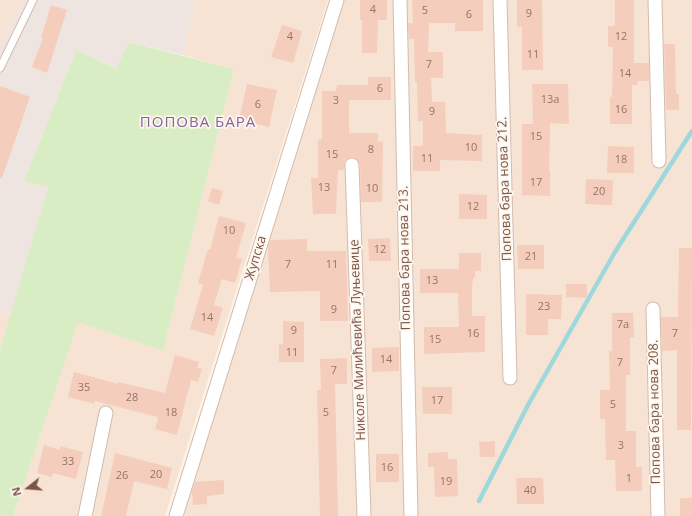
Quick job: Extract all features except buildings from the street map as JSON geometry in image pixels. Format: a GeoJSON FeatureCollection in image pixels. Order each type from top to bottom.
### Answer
{"type":"FeatureCollection","features":[{"type":"Feature","properties":{"kind":"street","name":"Жупска"},"geometry":{"type":"LineString","coordinates":[[176,516],[337,0]]}},
{"type":"Feature","properties":{"kind":"street","name":"Попова бара нова 213."},"geometry":{"type":"LineString","coordinates":[[400,0],[410,516]]}},
{"type":"Feature","properties":{"kind":"street","name":"Попова бара нова 212."},"geometry":{"type":"LineString","coordinates":[[500,0],[510,378]]}},
{"type":"Feature","properties":{"kind":"street"},"geometry":{"type":"LineString","coordinates":[[655,0],[659,161]]}},
{"type":"Feature","properties":{"kind":"street","name":"Николе Милићевића Луњевице"},"geometry":{"type":"LineString","coordinates":[[352,164],[364,516]]}},
{"type":"Feature","properties":{"kind":"street","name":"Попова бара нова 208."},"geometry":{"type":"LineString","coordinates":[[653,309],[658,516]]}},
{"type":"Feature","properties":{"kind":"street"},"geometry":{"type":"LineString","coordinates":[[84,516],[106,413]]}},
{"type":"Feature","properties":{"kind":"lane"},"geometry":{"type":"LineString","coordinates":[[0,68],[33,0]]}},
{"type":"Feature","properties":{"kind":"shaded area"},"geometry":{"type":"Polygon","coordinates":[[[0,0],[24,0],[0,47],[0,0]]]}},
{"type":"Feature","properties":{"kind":"shaded area"},"geometry":{"type":"Polygon","coordinates":[[[24,0],[195,0],[183,55],[129,42],[117,69],[76,50],[24,182],[50,186],[11,313],[0,310],[0,47],[24,0]]]}},
{"type":"Feature","properties":{"kind":"shaded area"},"geometry":{"type":"Polygon","coordinates":[[[195,0],[328,0],[165,516],[13,516],[78,321],[163,351],[234,69],[183,55],[195,0]]]}},
{"type":"Feature","properties":{"kind":"shaded area"},"geometry":{"type":"Polygon","coordinates":[[[342,0],[692,0],[692,516],[184,516],[245,309],[327,56],[342,0]]]}},
{"type":"Feature","properties":{"kind":"shaded area"},"geometry":{"type":"Polygon","coordinates":[[[0,310],[11,313],[0,349],[0,310]]]}},
{"type":"Feature","properties":{"kind":"green space"},"geometry":{"type":"Polygon","coordinates":[[[129,42],[234,69],[163,351],[78,322],[13,516],[0,516],[0,349],[49,186],[24,182],[76,50],[116,69],[129,42]]]}},
{"type":"Feature","properties":{"kind":"waterway"},"geometry":{"type":"LineString","coordinates":[[479,501],[528,405],[615,252],[692,131]]}},
{"type":"Feature","properties":{"kind":"district","name":"ПОПОВА БАРА"},"geometry":{"type":"Point","coordinates":[198,123]}}]}
